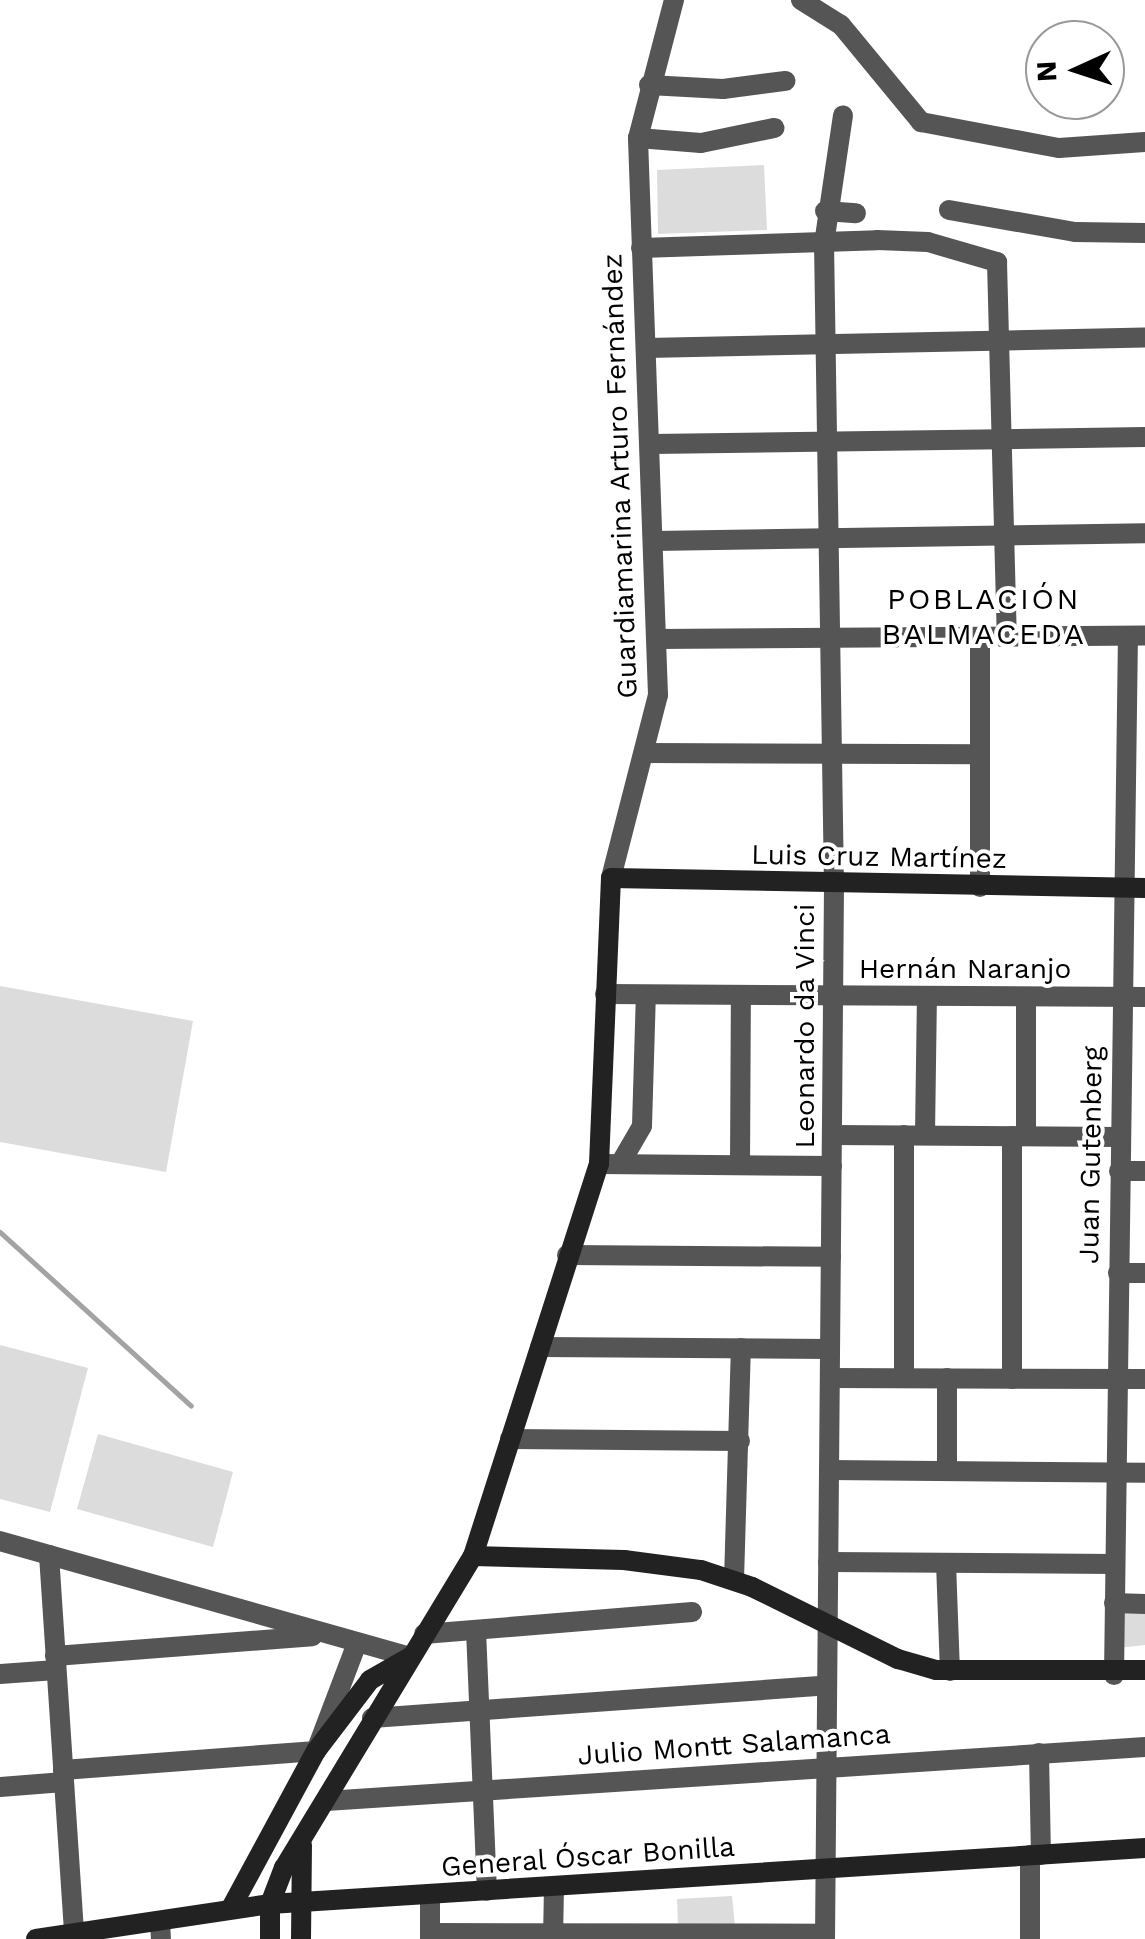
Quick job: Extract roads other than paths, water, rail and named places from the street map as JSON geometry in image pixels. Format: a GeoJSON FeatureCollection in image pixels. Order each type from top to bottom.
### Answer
{"type":"FeatureCollection","features":[{"type":"Feature","properties":{"kind":"street","name":"Guardiamarina Arturo Fernández"},"geometry":{"type":"LineString","coordinates":[[609,1164],[605,994],[612,878],[658,695],[652,444],[638,138],[674,0]]}},
{"type":"Feature","properties":{"kind":"street"},"geometry":{"type":"LineString","coordinates":[[801,0],[841,26],[921,122],[1059,148],[1145,142]]}},
{"type":"Feature","properties":{"kind":"street"},"geometry":{"type":"LineString","coordinates":[[649,85],[723,89],[786,81]]}},
{"type":"Feature","properties":{"kind":"street","name":"Leonardo da Vinci"},"geometry":{"type":"LineString","coordinates":[[825,1936],[834,886],[824,244],[843,115]]}},
{"type":"Feature","properties":{"kind":"street"},"geometry":{"type":"LineString","coordinates":[[638,138],[701,143],[774,128]]}},
{"type":"Feature","properties":{"kind":"street"},"geometry":{"type":"LineString","coordinates":[[949,210],[1075,232],[1145,232]]}},
{"type":"Feature","properties":{"kind":"street"},"geometry":{"type":"LineString","coordinates":[[826,211],[856,212]]}},
{"type":"Feature","properties":{"kind":"street"},"geometry":{"type":"LineString","coordinates":[[641,248],[928,242],[997,262],[1006,637]]}},
{"type":"Feature","properties":{"kind":"street"},"geometry":{"type":"LineString","coordinates":[[647,348],[1145,338]]}},
{"type":"Feature","properties":{"kind":"street"},"geometry":{"type":"LineString","coordinates":[[652,444],[1145,437]]}},
{"type":"Feature","properties":{"kind":"street"},"geometry":{"type":"LineString","coordinates":[[654,541],[1145,533]]}},
{"type":"Feature","properties":{"kind":"street"},"geometry":{"type":"LineString","coordinates":[[657,639],[1137,636]]}},
{"type":"Feature","properties":{"kind":"street","name":"Juan Gutenberg"},"geometry":{"type":"LineString","coordinates":[[1114,1675],[1121,997],[1136,888],[1137,636]]}},
{"type":"Feature","properties":{"kind":"street"},"geometry":{"type":"LineString","coordinates":[[980,637],[980,887]]}},
{"type":"Feature","properties":{"kind":"street"},"geometry":{"type":"LineString","coordinates":[[645,753],[980,754]]}},
{"type":"Feature","properties":{"kind":"street","name":"Luis Cruz Martínez"},"geometry":{"type":"LineString","coordinates":[[612,878],[834,886],[1136,888]]}},
{"type":"Feature","properties":{"kind":"street","name":"Hernán Naranjo"},"geometry":{"type":"LineString","coordinates":[[605,994],[1145,997]]}},
{"type":"Feature","properties":{"kind":"street","name":"Guardiamarina Arturo Fernández"},"geometry":{"type":"LineString","coordinates":[[270,1904],[372,1718],[473,1556],[567,1256],[609,1164],[642,1126],[646,994]]}},
{"type":"Feature","properties":{"kind":"street"},"geometry":{"type":"LineString","coordinates":[[740,1164],[741,995]]}},
{"type":"Feature","properties":{"kind":"street"},"geometry":{"type":"LineString","coordinates":[[904,1378],[914,1135],[927,996]]}},
{"type":"Feature","properties":{"kind":"street"},"geometry":{"type":"LineString","coordinates":[[1012,1379],[1026,996]]}},
{"type":"Feature","properties":{"kind":"street"},"geometry":{"type":"LineString","coordinates":[[832,1135],[1119,1136]]}},
{"type":"Feature","properties":{"kind":"street"},"geometry":{"type":"LineString","coordinates":[[609,1164],[832,1166]]}},
{"type":"Feature","properties":{"kind":"street"},"geometry":{"type":"LineString","coordinates":[[1119,1171],[1145,1171]]}},
{"type":"Feature","properties":{"kind":"street"},"geometry":{"type":"LineString","coordinates":[[567,1256],[831,1257]]}},
{"type":"Feature","properties":{"kind":"street"},"geometry":{"type":"LineString","coordinates":[[1118,1273],[1145,1273]]}},
{"type":"Feature","properties":{"kind":"street"},"geometry":{"type":"LineString","coordinates":[[540,1347],[830,1349]]}},
{"type":"Feature","properties":{"kind":"street"},"geometry":{"type":"LineString","coordinates":[[734,1580],[741,1348]]}},
{"type":"Feature","properties":{"kind":"street"},"geometry":{"type":"LineString","coordinates":[[830,1378],[1145,1379]]}},
{"type":"Feature","properties":{"kind":"street"},"geometry":{"type":"LineString","coordinates":[[947,1378],[947,1471]]}},
{"type":"Feature","properties":{"kind":"street"},"geometry":{"type":"LineString","coordinates":[[510,1439],[740,1441]]}},
{"type":"Feature","properties":{"kind":"street"},"geometry":{"type":"LineString","coordinates":[[829,1470],[1145,1472]]}},
{"type":"Feature","properties":{"kind":"street"},"geometry":{"type":"LineString","coordinates":[[0,1540],[410,1657]]}},
{"type":"Feature","properties":{"kind":"street"},"geometry":{"type":"LineString","coordinates":[[48,1555],[74,1933]]}},
{"type":"Feature","properties":{"kind":"street"},"geometry":{"type":"LineString","coordinates":[[473,1556],[655,1562],[734,1580],[898,1660],[950,1671],[1114,1675],[1145,1670]]}},
{"type":"Feature","properties":{"kind":"street"},"geometry":{"type":"LineString","coordinates":[[828,1562],[1115,1564]]}},
{"type":"Feature","properties":{"kind":"street"},"geometry":{"type":"LineString","coordinates":[[946,1563],[950,1671]]}},
{"type":"Feature","properties":{"kind":"street"},"geometry":{"type":"LineString","coordinates":[[1114,1603],[1145,1604]]}},
{"type":"Feature","properties":{"kind":"street"},"geometry":{"type":"LineString","coordinates":[[424,1634],[692,1612]]}},
{"type":"Feature","properties":{"kind":"street"},"geometry":{"type":"LineString","coordinates":[[476,1630],[479,1790],[486,1891]]}},
{"type":"Feature","properties":{"kind":"street"},"geometry":{"type":"LineString","coordinates":[[0,1674],[56,1663],[328,1635]]}},
{"type":"Feature","properties":{"kind":"street"},"geometry":{"type":"LineString","coordinates":[[231,1908],[316,1751],[357,1643]]}},
{"type":"Feature","properties":{"kind":"street"},"geometry":{"type":"LineString","coordinates":[[0,1787],[64,1776],[316,1751],[370,1680],[410,1657]]}},
{"type":"Feature","properties":{"kind":"street"},"geometry":{"type":"LineString","coordinates":[[372,1718],[827,1685]]}},
{"type":"Feature","properties":{"kind":"street","name":"Julio Montt Salamanca"},"geometry":{"type":"LineString","coordinates":[[326,1801],[1145,1747]]}},
{"type":"Feature","properties":{"kind":"street"},"geometry":{"type":"LineString","coordinates":[[1030,1939],[1039,1754]]}},
{"type":"Feature","properties":{"kind":"street"},"geometry":{"type":"LineString","coordinates":[[301,1939],[302,1843]]}},
{"type":"Feature","properties":{"kind":"street","name":"General Óscar Bonilla"},"geometry":{"type":"LineString","coordinates":[[36,1939],[74,1933],[160,1930],[231,1908],[270,1904],[1145,1848]]}},
{"type":"Feature","properties":{"kind":"street"},"geometry":{"type":"LineString","coordinates":[[554,1887],[554,1935]]}},
{"type":"Feature","properties":{"kind":"street"},"geometry":{"type":"LineString","coordinates":[[430,1895],[430,1936],[825,1936]]}},
{"type":"Feature","properties":{"kind":"street"},"geometry":{"type":"LineString","coordinates":[[270,1904],[270,1939]]}},
{"type":"Feature","properties":{"kind":"waterway"},"geometry":{"type":"LineString","coordinates":[[0,1232],[191,1406]]}},
{"type":"Feature","properties":{"kind":"district","name":"POBLACIÓN BALMACEDA"},"geometry":{"type":"Point","coordinates":[984,616]}}]}
